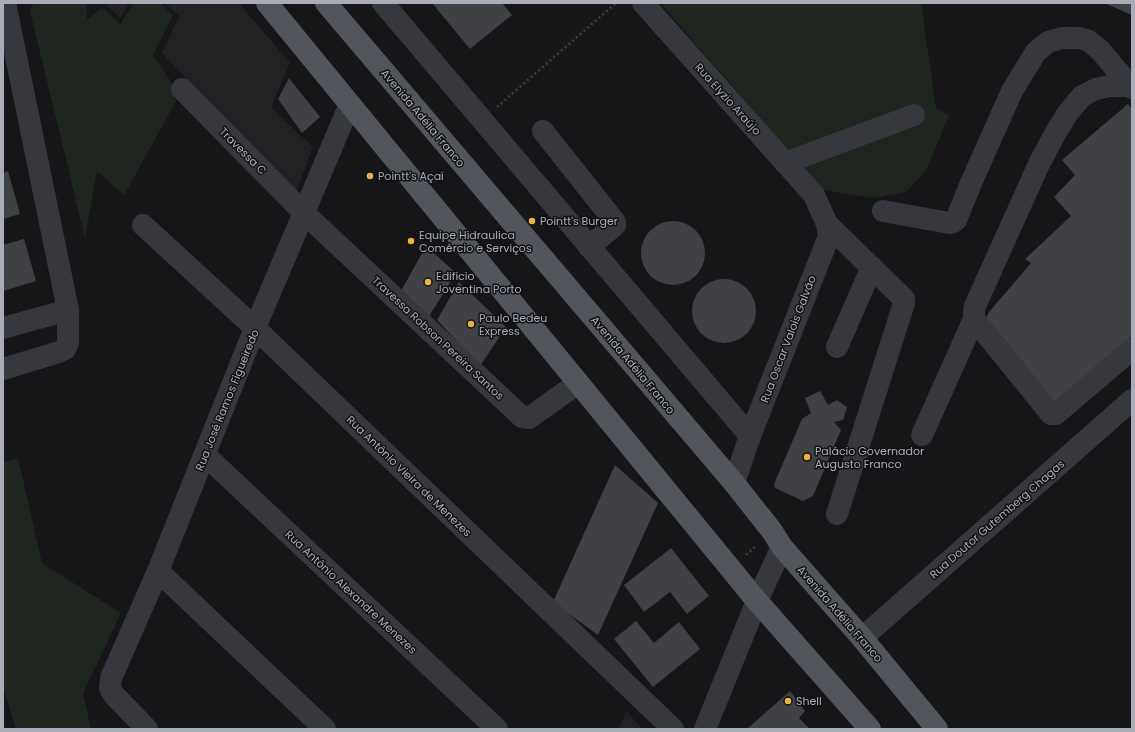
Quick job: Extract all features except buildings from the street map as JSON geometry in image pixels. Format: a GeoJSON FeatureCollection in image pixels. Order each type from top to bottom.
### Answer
{"type":"FeatureCollection","features":[{"type":"Feature","properties":{"kind":"main road"},"geometry":{"type":"LineString","coordinates":[[267,3],[756,601],[870,729]]}},
{"type":"Feature","properties":{"kind":"main road","name":"Avenida Adélia Franco"},"geometry":{"type":"LineString","coordinates":[[326,3],[734,483],[777,539],[862,638],[937,729]]}},
{"type":"Feature","properties":{"kind":"street"},"geometry":{"type":"LineString","coordinates":[[383,3],[750,436]]}},
{"type":"Feature","properties":{"kind":"street","name":"Rua Elyzio Araújo"},"geometry":{"type":"LineString","coordinates":[[643,3],[814,196],[828,224]]}},
{"type":"Feature","properties":{"kind":"street"},"geometry":{"type":"LineString","coordinates":[[3,369],[60,352],[65,349],[68,343],[68,310],[5,6]]}},
{"type":"Feature","properties":{"kind":"street"},"geometry":{"type":"LineString","coordinates":[[883,211],[949,223],[956,220],[1012,91],[1036,52],[1048,42],[1062,38],[1079,38],[1089,42],[1100,50],[1131,87]]}},
{"type":"Feature","properties":{"kind":"street"},"geometry":{"type":"LineString","coordinates":[[922,435],[974,319],[975,306],[1039,164],[1056,132],[1067,114],[1082,96],[1096,89],[1109,86],[1131,87]]}},
{"type":"Feature","properties":{"kind":"street","name":"Travessa C"},"geometry":{"type":"LineString","coordinates":[[182,89],[304,213]]}},
{"type":"Feature","properties":{"kind":"street","name":"Rua José Ramos Figueiredo"},"geometry":{"type":"LineString","coordinates":[[147,729],[114,695],[110,688],[111,678],[158,571],[256,328],[350,104]]}},
{"type":"Feature","properties":{"kind":"street"},"geometry":{"type":"LineString","coordinates":[[785,163],[914,114]]}},
{"type":"Feature","properties":{"kind":"street"},"geometry":{"type":"LineString","coordinates":[[543,131],[615,222],[615,225],[589,247]]}},
{"type":"Feature","properties":{"kind":"street","name":"Travessa Robson Pereira Santos"},"geometry":{"type":"LineString","coordinates":[[304,213],[522,417],[529,418],[578,383]]}},
{"type":"Feature","properties":{"kind":"street","name":"Rua Oscar Valois Galvão"},"geometry":{"type":"LineString","coordinates":[[734,483],[750,436],[828,236],[828,224]]}},
{"type":"Feature","properties":{"kind":"street"},"geometry":{"type":"LineString","coordinates":[[828,224],[904,298],[904,303],[837,514]]}},
{"type":"Feature","properties":{"kind":"street","name":"Rua Antônio Vieira de Menezes"},"geometry":{"type":"LineString","coordinates":[[143,225],[256,328],[673,729]]}},
{"type":"Feature","properties":{"kind":"street"},"geometry":{"type":"LineString","coordinates":[[837,346],[872,267]]}},
{"type":"Feature","properties":{"kind":"street"},"geometry":{"type":"LineString","coordinates":[[3,328],[68,310]]}},
{"type":"Feature","properties":{"kind":"street"},"geometry":{"type":"LineString","coordinates":[[974,319],[1051,414],[1056,414],[1132,349]]}},
{"type":"Feature","properties":{"kind":"street","name":"Rua Doutor Gutemberg Chagas"},"geometry":{"type":"LineString","coordinates":[[862,638],[1132,400]]}},
{"type":"Feature","properties":{"kind":"street","name":"Rua Antônio Alexandre Menezes"},"geometry":{"type":"LineString","coordinates":[[205,455],[497,729]]}},
{"type":"Feature","properties":{"kind":"street"},"geometry":{"type":"LineString","coordinates":[[705,729],[756,601],[777,539]]}},
{"type":"Feature","properties":{"kind":"street"},"geometry":{"type":"LineString","coordinates":[[158,571],[325,729]]}},
{"type":"Feature","properties":{"kind":"path"},"geometry":{"type":"LineString","coordinates":[[482,120],[616,3]]}},
{"type":"Feature","properties":{"kind":"path"},"geometry":{"type":"LineString","coordinates":[[730,569],[777,539]]}},
{"type":"Feature","properties":{"kind":"shaded area"},"geometry":{"type":"Polygon","coordinates":[[[34,3],[87,3],[87,20],[102,7],[120,25],[133,3],[160,3],[173,15],[153,55],[170,80],[176,101],[124,195],[97,171],[85,238],[30,11],[34,3]]]}},
{"type":"Feature","properties":{"kind":"shaded area"},"geometry":{"type":"Polygon","coordinates":[[[104,3],[129,3],[120,18],[104,3]]]}},
{"type":"Feature","properties":{"kind":"shaded area"},"geometry":{"type":"Polygon","coordinates":[[[165,3],[239,3],[290,63],[271,108],[313,147],[295,195],[162,53],[179,16],[165,3]]]}},
{"type":"Feature","properties":{"kind":"shaded area"},"geometry":{"type":"Polygon","coordinates":[[[660,3],[921,3],[936,108],[949,115],[926,171],[906,192],[874,198],[823,190],[660,3]]]}},
{"type":"Feature","properties":{"kind":"shaded area"},"geometry":{"type":"Polygon","coordinates":[[[18,458],[42,563],[121,613],[83,693],[91,729],[16,729],[3,687],[3,462],[18,458]]]}},
{"type":"Feature","properties":{"kind":"shaded area"},"geometry":{"type":"Polygon","coordinates":[[[626,711],[643,729],[619,729],[626,711]]]}},
{"type":"Feature","properties":{"kind":"place","name":"Pointt's Açaí"},"geometry":{"type":"Point","coordinates":[370,176]}},
{"type":"Feature","properties":{"kind":"place","name":"Pointt's Burger"},"geometry":{"type":"Point","coordinates":[532,221]}},
{"type":"Feature","properties":{"kind":"place","name":"Equipe Hidraulica Comércio e Serviços"},"geometry":{"type":"Point","coordinates":[411,241]}},
{"type":"Feature","properties":{"kind":"place","name":"Edifício Joventina Porto"},"geometry":{"type":"Point","coordinates":[428,282]}},
{"type":"Feature","properties":{"kind":"place","name":"Paulo Bedeu Express"},"geometry":{"type":"Point","coordinates":[471,324]}},
{"type":"Feature","properties":{"kind":"place","name":"Palácio Governador Augusto Franco"},"geometry":{"type":"Point","coordinates":[807,457]}},
{"type":"Feature","properties":{"kind":"place","name":"Shell"},"geometry":{"type":"Point","coordinates":[788,701]}}]}
